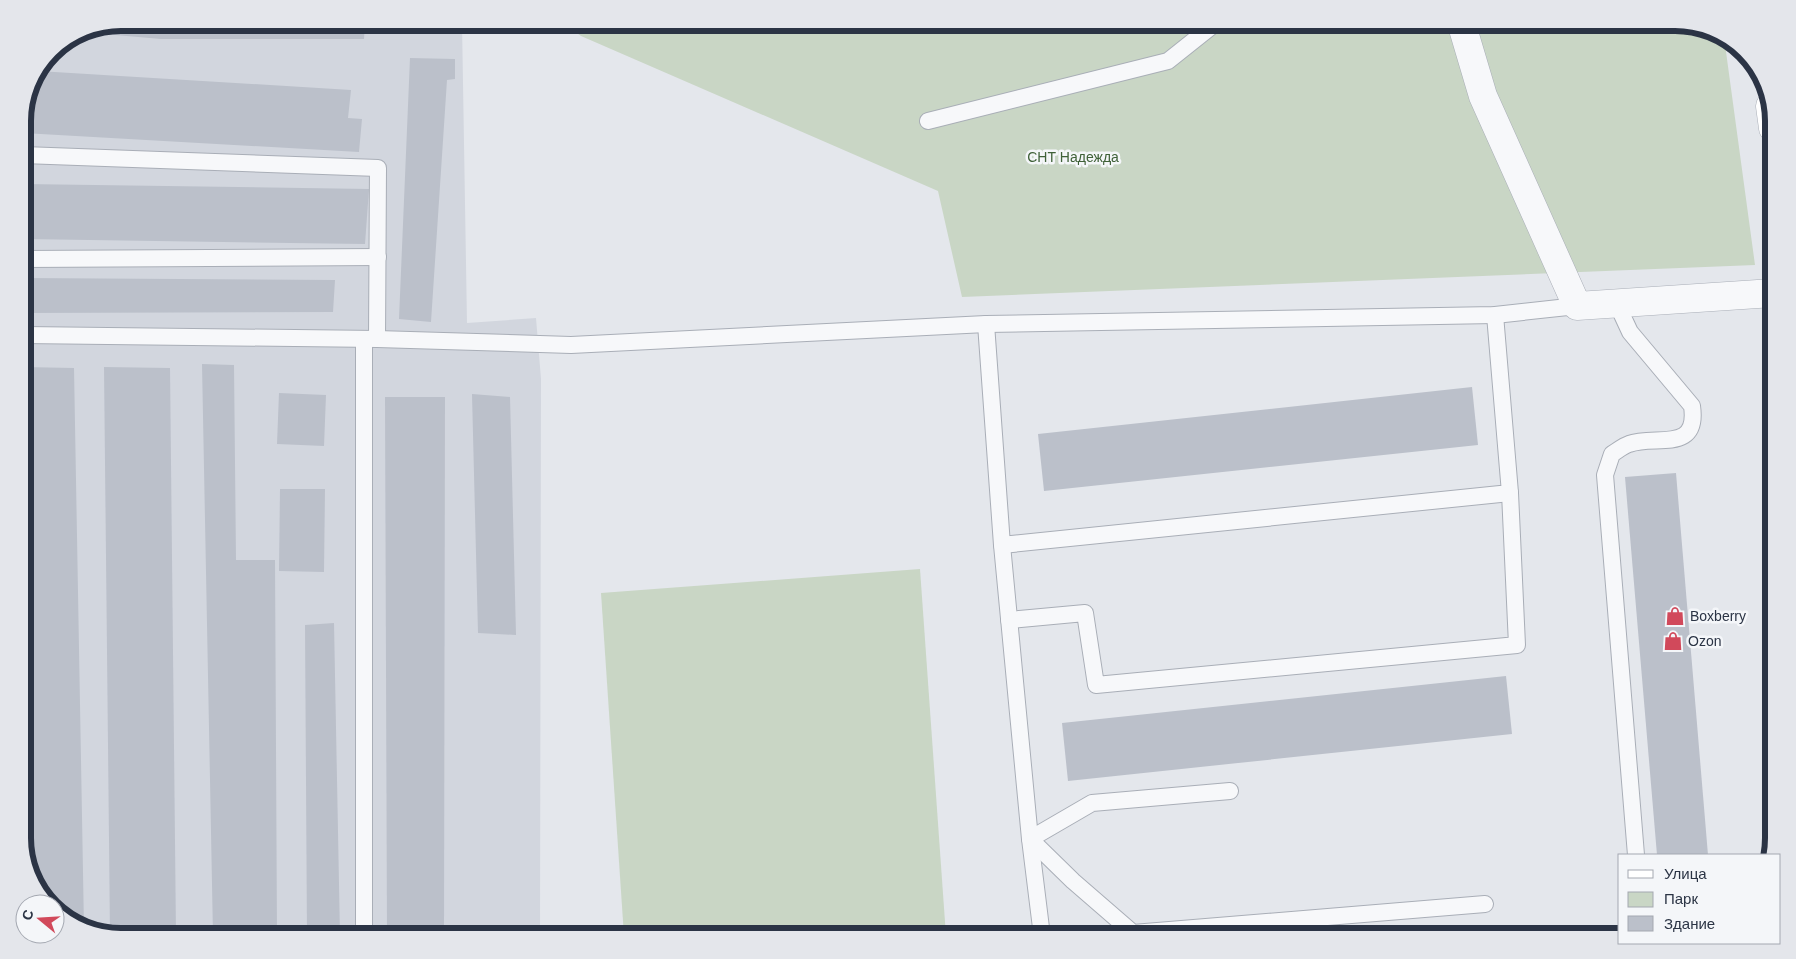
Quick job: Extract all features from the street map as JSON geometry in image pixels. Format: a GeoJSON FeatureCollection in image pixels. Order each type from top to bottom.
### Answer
{"type":"FeatureCollection","features":[{"type":"Feature","properties":{"kind":"street"},"geometry":{"type":"LineString","coordinates":[[1464,31],[1483,96],[1577,306],[1765,293]]}},
{"type":"Feature","properties":{"kind":"lane"},"geometry":{"type":"LineString","coordinates":[[928,120],[1168,61],[1206,31]]}},
{"type":"Feature","properties":{"kind":"lane"},"geometry":{"type":"LineString","coordinates":[[31,155],[378,168],[378,257],[370,340],[364,928]]}},
{"type":"Feature","properties":{"kind":"lane"},"geometry":{"type":"LineString","coordinates":[[31,259],[378,257]]}},
{"type":"Feature","properties":{"kind":"lane"},"geometry":{"type":"LineString","coordinates":[[1617,304],[1630,332],[1692,406],[1694,420],[1689,431],[1676,439],[1630,443],[1612,454],[1605,475],[1636,854]]}},
{"type":"Feature","properties":{"kind":"lane"},"geometry":{"type":"LineString","coordinates":[[31,335],[571,345],[986,324],[1495,315],[1577,306]]}},
{"type":"Feature","properties":{"kind":"lane"},"geometry":{"type":"LineString","coordinates":[[1009,620],[1085,613],[1096,685],[1517,645],[1510,493],[1495,315]]}},
{"type":"Feature","properties":{"kind":"lane"},"geometry":{"type":"LineString","coordinates":[[986,324],[1002,545],[1030,839],[1041,928]]}},
{"type":"Feature","properties":{"kind":"lane"},"geometry":{"type":"LineString","coordinates":[[1002,545],[1510,493]]}},
{"type":"Feature","properties":{"kind":"lane"},"geometry":{"type":"LineString","coordinates":[[1030,839],[1092,804],[1230,791]]}},
{"type":"Feature","properties":{"kind":"lane"},"geometry":{"type":"LineString","coordinates":[[1030,839],[1073,881],[1127,928]]}},
{"type":"Feature","properties":{"kind":"lane"},"geometry":{"type":"LineString","coordinates":[[1194,928],[1485,904]]}},
{"type":"Feature","properties":{"kind":"shaded area"},"geometry":{"type":"Polygon","coordinates":[[[462,31],[467,323],[536,318],[541,379],[540,928],[121,928],[92,923],[81,919],[65,908],[65,894],[51,894],[40,878],[31,844],[31,115],[40,81],[50,66],[62,53],[81,40],[109,32],[462,31]]]}},
{"type":"Feature","properties":{"kind":"green space","name":"СНТ Надежда"},"geometry":{"type":"Polygon","coordinates":[[[574,31],[1681,31],[1693,33],[1715,40],[1725,46],[1755,265],[962,297],[938,191],[581,36],[574,31]]]}},
{"type":"Feature","properties":{"kind":"green space"},"geometry":{"type":"Polygon","coordinates":[[[920,569],[945,928],[623,928],[601,593],[920,569]]]}},
{"type":"Feature","properties":{"kind":"building"},"geometry":{"type":"Polygon","coordinates":[[[121,31],[364,31],[364,39],[161,39],[100,34],[121,31]]]}},
{"type":"Feature","properties":{"kind":"building"},"geometry":{"type":"Polygon","coordinates":[[[410,58],[455,59],[455,79],[447,80],[431,322],[399,319],[410,58]]]}},
{"type":"Feature","properties":{"kind":"building"},"geometry":{"type":"Polygon","coordinates":[[[46,71],[351,90],[348,118],[362,119],[359,152],[31,133],[31,115],[34,98],[40,81],[46,71]]]}},
{"type":"Feature","properties":{"kind":"building"},"geometry":{"type":"Polygon","coordinates":[[[31,184],[369,189],[365,244],[31,239],[31,184]]]}},
{"type":"Feature","properties":{"kind":"building"},"geometry":{"type":"Polygon","coordinates":[[[31,278],[335,280],[333,312],[31,313],[31,278]]]}},
{"type":"Feature","properties":{"kind":"building"},"geometry":{"type":"Polygon","coordinates":[[[202,364],[234,365],[236,560],[275,560],[277,928],[213,928],[202,364]]]}},
{"type":"Feature","properties":{"kind":"building"},"geometry":{"type":"Polygon","coordinates":[[[31,367],[74,368],[84,920],[65,908],[65,894],[51,894],[46,888],[36,867],[31,844],[31,367]]]}},
{"type":"Feature","properties":{"kind":"building"},"geometry":{"type":"Polygon","coordinates":[[[104,367],[170,368],[176,928],[110,927],[104,367]]]}},
{"type":"Feature","properties":{"kind":"building"},"geometry":{"type":"Polygon","coordinates":[[[1472,387],[1478,445],[1044,491],[1038,434],[1472,387]]]}},
{"type":"Feature","properties":{"kind":"building"},"geometry":{"type":"Polygon","coordinates":[[[279,393],[326,395],[324,446],[277,444],[279,393]]]}},
{"type":"Feature","properties":{"kind":"building"},"geometry":{"type":"Polygon","coordinates":[[[472,394],[510,397],[516,635],[478,633],[472,394]]]}},
{"type":"Feature","properties":{"kind":"building"},"geometry":{"type":"Polygon","coordinates":[[[385,397],[445,397],[444,928],[387,928],[385,397]]]}},
{"type":"Feature","properties":{"kind":"building"},"geometry":{"type":"Polygon","coordinates":[[[1676,473],[1708,854],[1657,854],[1625,477],[1676,473]]]}},
{"type":"Feature","properties":{"kind":"building"},"geometry":{"type":"Polygon","coordinates":[[[280,489],[325,489],[324,572],[279,571],[280,489]]]}},
{"type":"Feature","properties":{"kind":"building"},"geometry":{"type":"Polygon","coordinates":[[[334,623],[340,928],[307,928],[305,625],[334,623]]]}},
{"type":"Feature","properties":{"kind":"building"},"geometry":{"type":"Polygon","coordinates":[[[1506,676],[1512,734],[1068,781],[1062,723],[1506,676]]]}},
{"type":"Feature","properties":{"kind":"place","name":"Boxberry"},"geometry":{"type":"Point","coordinates":[1675,616]}},
{"type":"Feature","properties":{"kind":"place","name":"Ozon"},"geometry":{"type":"Point","coordinates":[1673,641]}}]}
